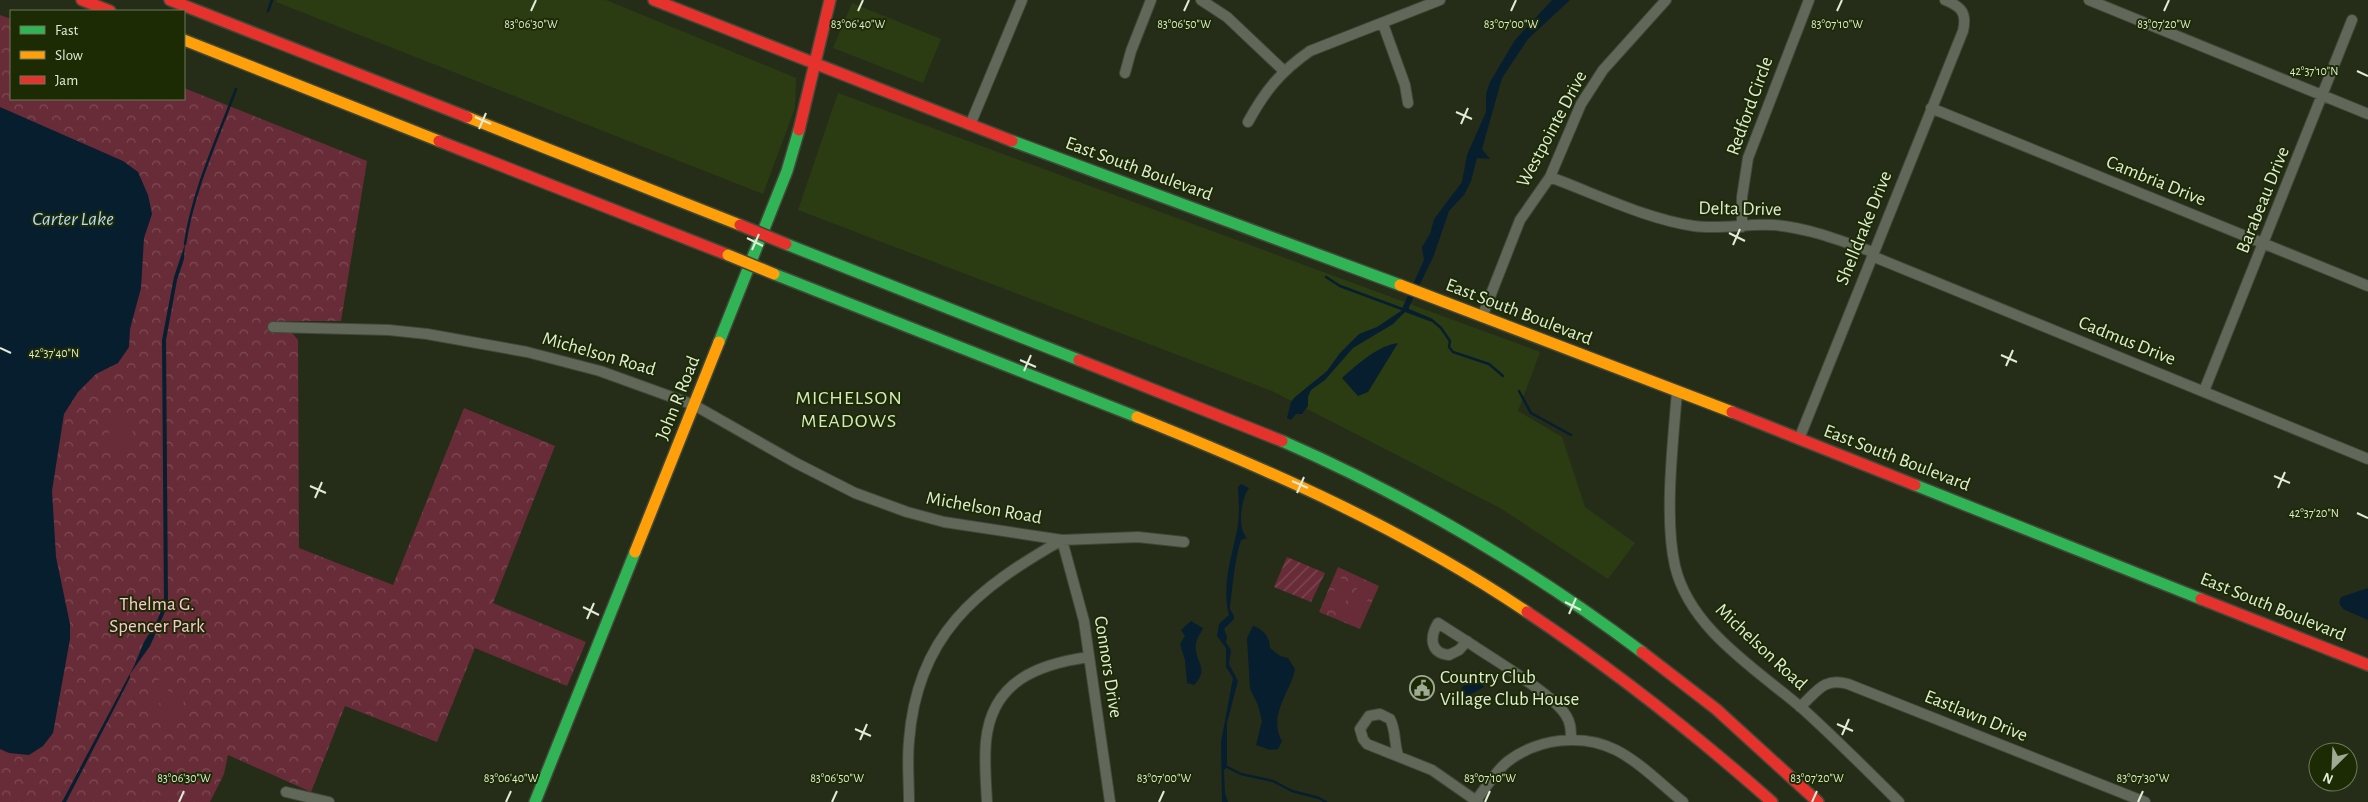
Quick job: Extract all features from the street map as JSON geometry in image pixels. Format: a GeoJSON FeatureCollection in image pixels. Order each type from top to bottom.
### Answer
{"type":"FeatureCollection","features":[{"type":"Feature","properties":{"kind":"main road"},"geometry":{"type":"LineString","coordinates":[[82,0],[107,10]]}},
{"type":"Feature","properties":{"kind":"main road"},"geometry":{"type":"LineString","coordinates":[[170,0],[1244,424],[1342,468],[1464,533],[1544,582],[1641,650],[1718,711],[1818,802]]}},
{"type":"Feature","properties":{"kind":"main road","name":"East South Boulevard"},"geometry":{"type":"LineString","coordinates":[[654,0],[970,125],[1405,287],[1799,439],[2368,665]]}},
{"type":"Feature","properties":{"kind":"main road","name":"John R Road"},"geometry":{"type":"LineString","coordinates":[[535,802],[790,162],[830,0]]}},
{"type":"Feature","properties":{"kind":"main road"},"geometry":{"type":"LineString","coordinates":[[185,40],[1244,459],[1318,492],[1388,528],[1513,601],[1591,654],[1696,735],[1772,802]]}},
{"type":"Feature","properties":{"kind":"street"},"geometry":{"type":"LineString","coordinates":[[970,125],[1022,0]]}},
{"type":"Feature","properties":{"kind":"street"},"geometry":{"type":"LineString","coordinates":[[1126,73],[1131,51],[1151,0]]}},
{"type":"Feature","properties":{"kind":"street"},"geometry":{"type":"LineString","coordinates":[[1201,0],[1228,17],[1284,71]]}},
{"type":"Feature","properties":{"kind":"street"},"geometry":{"type":"LineString","coordinates":[[1248,122],[1264,93],[1284,71],[1310,51],[1383,24],[1440,0]]}},
{"type":"Feature","properties":{"kind":"street","name":"Westpointe Drive"},"geometry":{"type":"LineString","coordinates":[[1482,317],[1520,220],[1550,177],[1574,118],[1590,88],[1603,70],[1666,0]]}},
{"type":"Feature","properties":{"kind":"street","name":"Redford Circle"},"geometry":{"type":"LineString","coordinates":[[1742,227],[1742,197],[1748,158],[1810,0]]}},
{"type":"Feature","properties":{"kind":"street","name":"Shelldrake Drive"},"geometry":{"type":"LineString","coordinates":[[1799,439],[1963,31],[1965,20],[1961,8],[1945,0]]}},
{"type":"Feature","properties":{"kind":"street"},"geometry":{"type":"LineString","coordinates":[[2089,0],[2368,114]]}},
{"type":"Feature","properties":{"kind":"street","name":"Barabeau Drive"},"geometry":{"type":"LineString","coordinates":[[2204,391],[2352,20]]}},
{"type":"Feature","properties":{"kind":"street"},"geometry":{"type":"LineString","coordinates":[[1383,24],[1405,85],[1408,102]]}},
{"type":"Feature","properties":{"kind":"street","name":"Cambria Drive"},"geometry":{"type":"LineString","coordinates":[[1931,108],[2368,286]]}},
{"type":"Feature","properties":{"kind":"street","name":"Delta Drive"},"geometry":{"type":"LineString","coordinates":[[1550,177],[1677,223],[1711,228],[1768,225],[1797,228],[1872,254]]}},
{"type":"Feature","properties":{"kind":"street","name":"Cadmus Drive"},"geometry":{"type":"LineString","coordinates":[[1872,254],[2368,459]]}},
{"type":"Feature","properties":{"kind":"street","name":"Michelson Road"},"geometry":{"type":"LineString","coordinates":[[273,326],[389,330],[488,344],[528,352],[606,373],[694,405],[820,475],[889,506],[944,522],[1062,540],[1138,537],[1184,542]]}},
{"type":"Feature","properties":{"kind":"street","name":"Michelson Road"},"geometry":{"type":"LineString","coordinates":[[1677,392],[1671,513],[1676,567],[1694,608],[1728,646],[1800,707],[1900,802]]}},
{"type":"Feature","properties":{"kind":"street"},"geometry":{"type":"LineString","coordinates":[[909,802],[908,742],[911,721],[916,693],[934,649],[950,624],[976,596],[1062,540]]}},
{"type":"Feature","properties":{"kind":"street","name":"Connors Drive"},"geometry":{"type":"LineString","coordinates":[[1062,540],[1076,589],[1090,657],[1110,802]]}},
{"type":"Feature","properties":{"kind":"street"},"geometry":{"type":"LineString","coordinates":[[1467,641],[1561,708],[1570,723],[1571,740]]}},
{"type":"Feature","properties":{"kind":"street"},"geometry":{"type":"LineString","coordinates":[[987,802],[986,740],[990,724],[1000,701],[1016,682],[1037,668],[1062,660],[1090,657]]}},
{"type":"Feature","properties":{"kind":"street","name":"Eastlawn Drive"},"geometry":{"type":"LineString","coordinates":[[1800,707],[1824,684],[1840,681],[2145,802]]}},
{"type":"Feature","properties":{"kind":"street"},"geometry":{"type":"LineString","coordinates":[[1398,755],[1394,743],[1395,729],[1390,719],[1380,714],[1369,716],[1360,729],[1363,739],[1369,746],[1398,755],[1442,775],[1477,801],[1494,775],[1508,762],[1537,746],[1571,740],[1592,742],[1617,751],[1640,766],[1683,802]]}},
{"type":"Feature","properties":{"kind":"street"},"geometry":{"type":"LineString","coordinates":[[286,792],[329,802]]}},
{"type":"Feature","properties":{"kind":"shaded area"},"geometry":{"type":"Polygon","coordinates":[[[277,0],[606,0],[796,78],[795,108],[763,194],[276,2],[277,0]]]}},
{"type":"Feature","properties":{"kind":"shaded area"},"geometry":{"type":"Polygon","coordinates":[[[852,3],[941,39],[923,83],[833,48],[852,3]]]}},
{"type":"Feature","properties":{"kind":"shaded area"},"geometry":{"type":"Polygon","coordinates":[[[838,93],[1540,352],[1518,411],[1562,437],[1585,507],[1635,543],[1608,579],[1500,508],[1272,391],[798,210],[838,93]]]}},
{"type":"Feature","properties":{"kind":"green space","name":"Thelma G. Spencer Park"},"geometry":{"type":"Polygon","coordinates":[[[0,15],[10,19],[10,100],[185,100],[185,88],[367,161],[341,321],[282,321],[298,340],[299,548],[393,585],[464,408],[555,446],[493,603],[586,642],[567,686],[475,648],[437,742],[345,706],[311,792],[228,755],[224,774],[210,802],[0,802],[0,15]]]}},
{"type":"Feature","properties":{"kind":"green space"},"geometry":{"type":"Polygon","coordinates":[[[111,415],[134,417],[131,449],[108,446],[111,415]]]}},
{"type":"Feature","properties":{"kind":"green space"},"geometry":{"type":"Polygon","coordinates":[[[1287,557],[1325,573],[1311,602],[1274,587],[1287,557]]]}},
{"type":"Feature","properties":{"kind":"green space"},"geometry":{"type":"Polygon","coordinates":[[[1338,567],[1379,586],[1360,629],[1319,612],[1338,567]]]}},
{"type":"Feature","properties":{"kind":"green space"},"geometry":{"type":"Polygon","coordinates":[[[1340,578],[1353,584],[1341,613],[1327,607],[1340,578]]]}},
{"type":"Feature","properties":{"kind":"green space"},"geometry":{"type":"Polygon","coordinates":[[[1358,586],[1371,592],[1358,620],[1345,615],[1358,586]]]}},
{"type":"Feature","properties":{"kind":"green space"},"geometry":{"type":"Polygon","coordinates":[[[158,679],[170,687],[153,713],[141,705],[158,679]]]}},
{"type":"Feature","properties":{"kind":"green space"},"geometry":{"type":"Polygon","coordinates":[[[174,690],[186,698],[169,724],[157,716],[174,690]]]}},
{"type":"Feature","properties":{"kind":"water"},"geometry":{"type":"Polygon","coordinates":[[[1552,0],[1570,0],[1528,39],[1502,78],[1482,149],[1490,159],[1477,158],[1471,181],[1464,195],[1449,211],[1434,255],[1409,307],[1409,309],[1433,319],[1432,322],[1405,312],[1393,324],[1353,348],[1325,380],[1311,390],[1308,397],[1308,406],[1302,414],[1296,414],[1291,420],[1287,418],[1291,402],[1295,397],[1327,371],[1340,353],[1359,334],[1377,327],[1401,311],[1424,260],[1422,247],[1430,234],[1434,219],[1462,182],[1467,155],[1486,112],[1486,94],[1490,82],[1515,40],[1552,0]]]}},
{"type":"Feature","properties":{"kind":"water","name":"Carter Lake"},"geometry":{"type":"Polygon","coordinates":[[[0,107],[123,161],[138,172],[148,195],[152,214],[144,238],[141,288],[130,329],[129,347],[118,363],[96,374],[78,392],[64,414],[52,491],[56,557],[70,624],[70,639],[53,733],[43,746],[29,755],[9,753],[0,749],[0,107]]]}},
{"type":"Feature","properties":{"kind":"water"},"geometry":{"type":"Polygon","coordinates":[[[185,244],[184,259],[177,280],[166,340],[168,605],[150,646],[130,674],[130,678],[66,802],[62,802],[134,666],[164,604],[162,340],[174,277],[185,244]]]}},
{"type":"Feature","properties":{"kind":"water"},"geometry":{"type":"Polygon","coordinates":[[[1398,343],[1368,392],[1358,396],[1342,378],[1375,352],[1398,343]]]}},
{"type":"Feature","properties":{"kind":"water"},"geometry":{"type":"Polygon","coordinates":[[[1241,484],[1249,488],[1241,513],[1242,528],[1247,538],[1241,540],[1235,567],[1230,608],[1234,619],[1224,629],[1227,637],[1226,642],[1231,650],[1229,664],[1238,681],[1227,723],[1227,767],[1224,770],[1225,794],[1228,802],[1222,802],[1221,742],[1233,678],[1226,667],[1226,648],[1217,636],[1219,624],[1229,615],[1226,595],[1229,565],[1238,524],[1238,487],[1241,484]]]}},
{"type":"Feature","properties":{"kind":"water"},"geometry":{"type":"Polygon","coordinates":[[[2368,588],[2368,620],[2343,609],[2339,603],[2341,597],[2368,588]]]}},
{"type":"Feature","properties":{"kind":"water"},"geometry":{"type":"Polygon","coordinates":[[[1191,621],[1203,628],[1196,643],[1201,674],[1194,685],[1187,683],[1185,660],[1180,644],[1185,636],[1181,630],[1191,621]]]}},
{"type":"Feature","properties":{"kind":"water"},"geometry":{"type":"Polygon","coordinates":[[[1253,626],[1263,631],[1269,640],[1270,648],[1280,656],[1288,658],[1295,669],[1278,713],[1278,731],[1282,741],[1278,749],[1270,750],[1256,745],[1262,721],[1258,705],[1250,689],[1247,638],[1253,626]]]}},
{"type":"Feature","properties":{"kind":"water"},"geometry":{"type":"Polygon","coordinates":[[[1478,678],[1484,687],[1464,698],[1460,692],[1462,687],[1478,678]]]}},
{"type":"Feature","properties":{"kind":"waterway"},"geometry":{"type":"LineString","coordinates":[[268,11],[272,0]]}},
{"type":"Feature","properties":{"kind":"waterway"},"geometry":{"type":"LineString","coordinates":[[185,244],[200,185],[236,89]]}},
{"type":"Feature","properties":{"kind":"waterway"},"geometry":{"type":"LineString","coordinates":[[1326,277],[1340,286],[1402,309]]}},
{"type":"Feature","properties":{"kind":"waterway"},"geometry":{"type":"LineString","coordinates":[[1433,321],[1441,328],[1450,341],[1449,347],[1453,352],[1489,364],[1503,376]]}},
{"type":"Feature","properties":{"kind":"waterway"},"geometry":{"type":"LineString","coordinates":[[1519,391],[1531,413],[1571,435]]}},
{"type":"Feature","properties":{"kind":"waterway"},"geometry":{"type":"LineString","coordinates":[[1227,767],[1241,774],[1273,781],[1292,791],[1319,798],[1326,802]]}},
{"type":"Feature","properties":{"kind":"traffic: fast"},"geometry":{"type":"LineString","coordinates":[[719,342],[787,171],[799,130]]}},
{"type":"Feature","properties":{"kind":"traffic: fast"},"geometry":{"type":"LineString","coordinates":[[1012,141],[1400,285]]}},
{"type":"Feature","properties":{"kind":"traffic: fast"},"geometry":{"type":"LineString","coordinates":[[786,244],[1079,360]]}},
{"type":"Feature","properties":{"kind":"traffic: fast"},"geometry":{"type":"LineString","coordinates":[[774,274],[1137,417]]}},
{"type":"Feature","properties":{"kind":"traffic: fast"},"geometry":{"type":"LineString","coordinates":[[1282,441],[1423,510],[1468,536],[1556,591],[1642,652]]}},
{"type":"Feature","properties":{"kind":"traffic: fast"},"geometry":{"type":"LineString","coordinates":[[1915,485],[2201,599]]}},
{"type":"Feature","properties":{"kind":"traffic: fast"},"geometry":{"type":"LineString","coordinates":[[535,802],[635,552]]}},
{"type":"Feature","properties":{"kind":"traffic: slow"},"geometry":{"type":"LineString","coordinates":[[185,40],[439,141]]}},
{"type":"Feature","properties":{"kind":"traffic: slow"},"geometry":{"type":"LineString","coordinates":[[467,117],[740,225]]}},
{"type":"Feature","properties":{"kind":"traffic: slow"},"geometry":{"type":"LineString","coordinates":[[728,255],[774,274]]}},
{"type":"Feature","properties":{"kind":"traffic: slow"},"geometry":{"type":"LineString","coordinates":[[1400,285],[1732,412]]}},
{"type":"Feature","properties":{"kind":"traffic: slow"},"geometry":{"type":"LineString","coordinates":[[635,552],[719,342]]}},
{"type":"Feature","properties":{"kind":"traffic: slow"},"geometry":{"type":"LineString","coordinates":[[1137,417],[1238,459],[1337,504],[1434,555],[1481,582],[1527,612]]}},
{"type":"Feature","properties":{"kind":"traffic: jam"},"geometry":{"type":"LineString","coordinates":[[82,0],[107,10]]}},
{"type":"Feature","properties":{"kind":"traffic: jam"},"geometry":{"type":"LineString","coordinates":[[170,0],[467,117]]}},
{"type":"Feature","properties":{"kind":"traffic: jam"},"geometry":{"type":"LineString","coordinates":[[654,0],[1012,141]]}},
{"type":"Feature","properties":{"kind":"traffic: jam"},"geometry":{"type":"LineString","coordinates":[[799,130],[830,0]]}},
{"type":"Feature","properties":{"kind":"traffic: jam"},"geometry":{"type":"LineString","coordinates":[[439,141],[728,255]]}},
{"type":"Feature","properties":{"kind":"traffic: jam"},"geometry":{"type":"LineString","coordinates":[[740,225],[786,244]]}},
{"type":"Feature","properties":{"kind":"traffic: jam"},"geometry":{"type":"LineString","coordinates":[[1079,360],[1282,441]]}},
{"type":"Feature","properties":{"kind":"traffic: jam"},"geometry":{"type":"LineString","coordinates":[[1732,412],[1915,485]]}},
{"type":"Feature","properties":{"kind":"traffic: jam"},"geometry":{"type":"LineString","coordinates":[[2201,599],[2368,665]]}},
{"type":"Feature","properties":{"kind":"traffic: jam"},"geometry":{"type":"LineString","coordinates":[[1527,612],[1591,656],[1653,703],[1772,802]]}},
{"type":"Feature","properties":{"kind":"traffic: jam"},"geometry":{"type":"LineString","coordinates":[[1642,652],[1716,709],[1818,802]]}},
{"type":"Feature","properties":{"kind":"place","name":"Country Club Village Club House"},"geometry":{"type":"Point","coordinates":[1422,688]}},
{"type":"Feature","properties":{"kind":"district","name":"MICHELSON MEADOWS"},"geometry":{"type":"Point","coordinates":[849,410]}}]}
